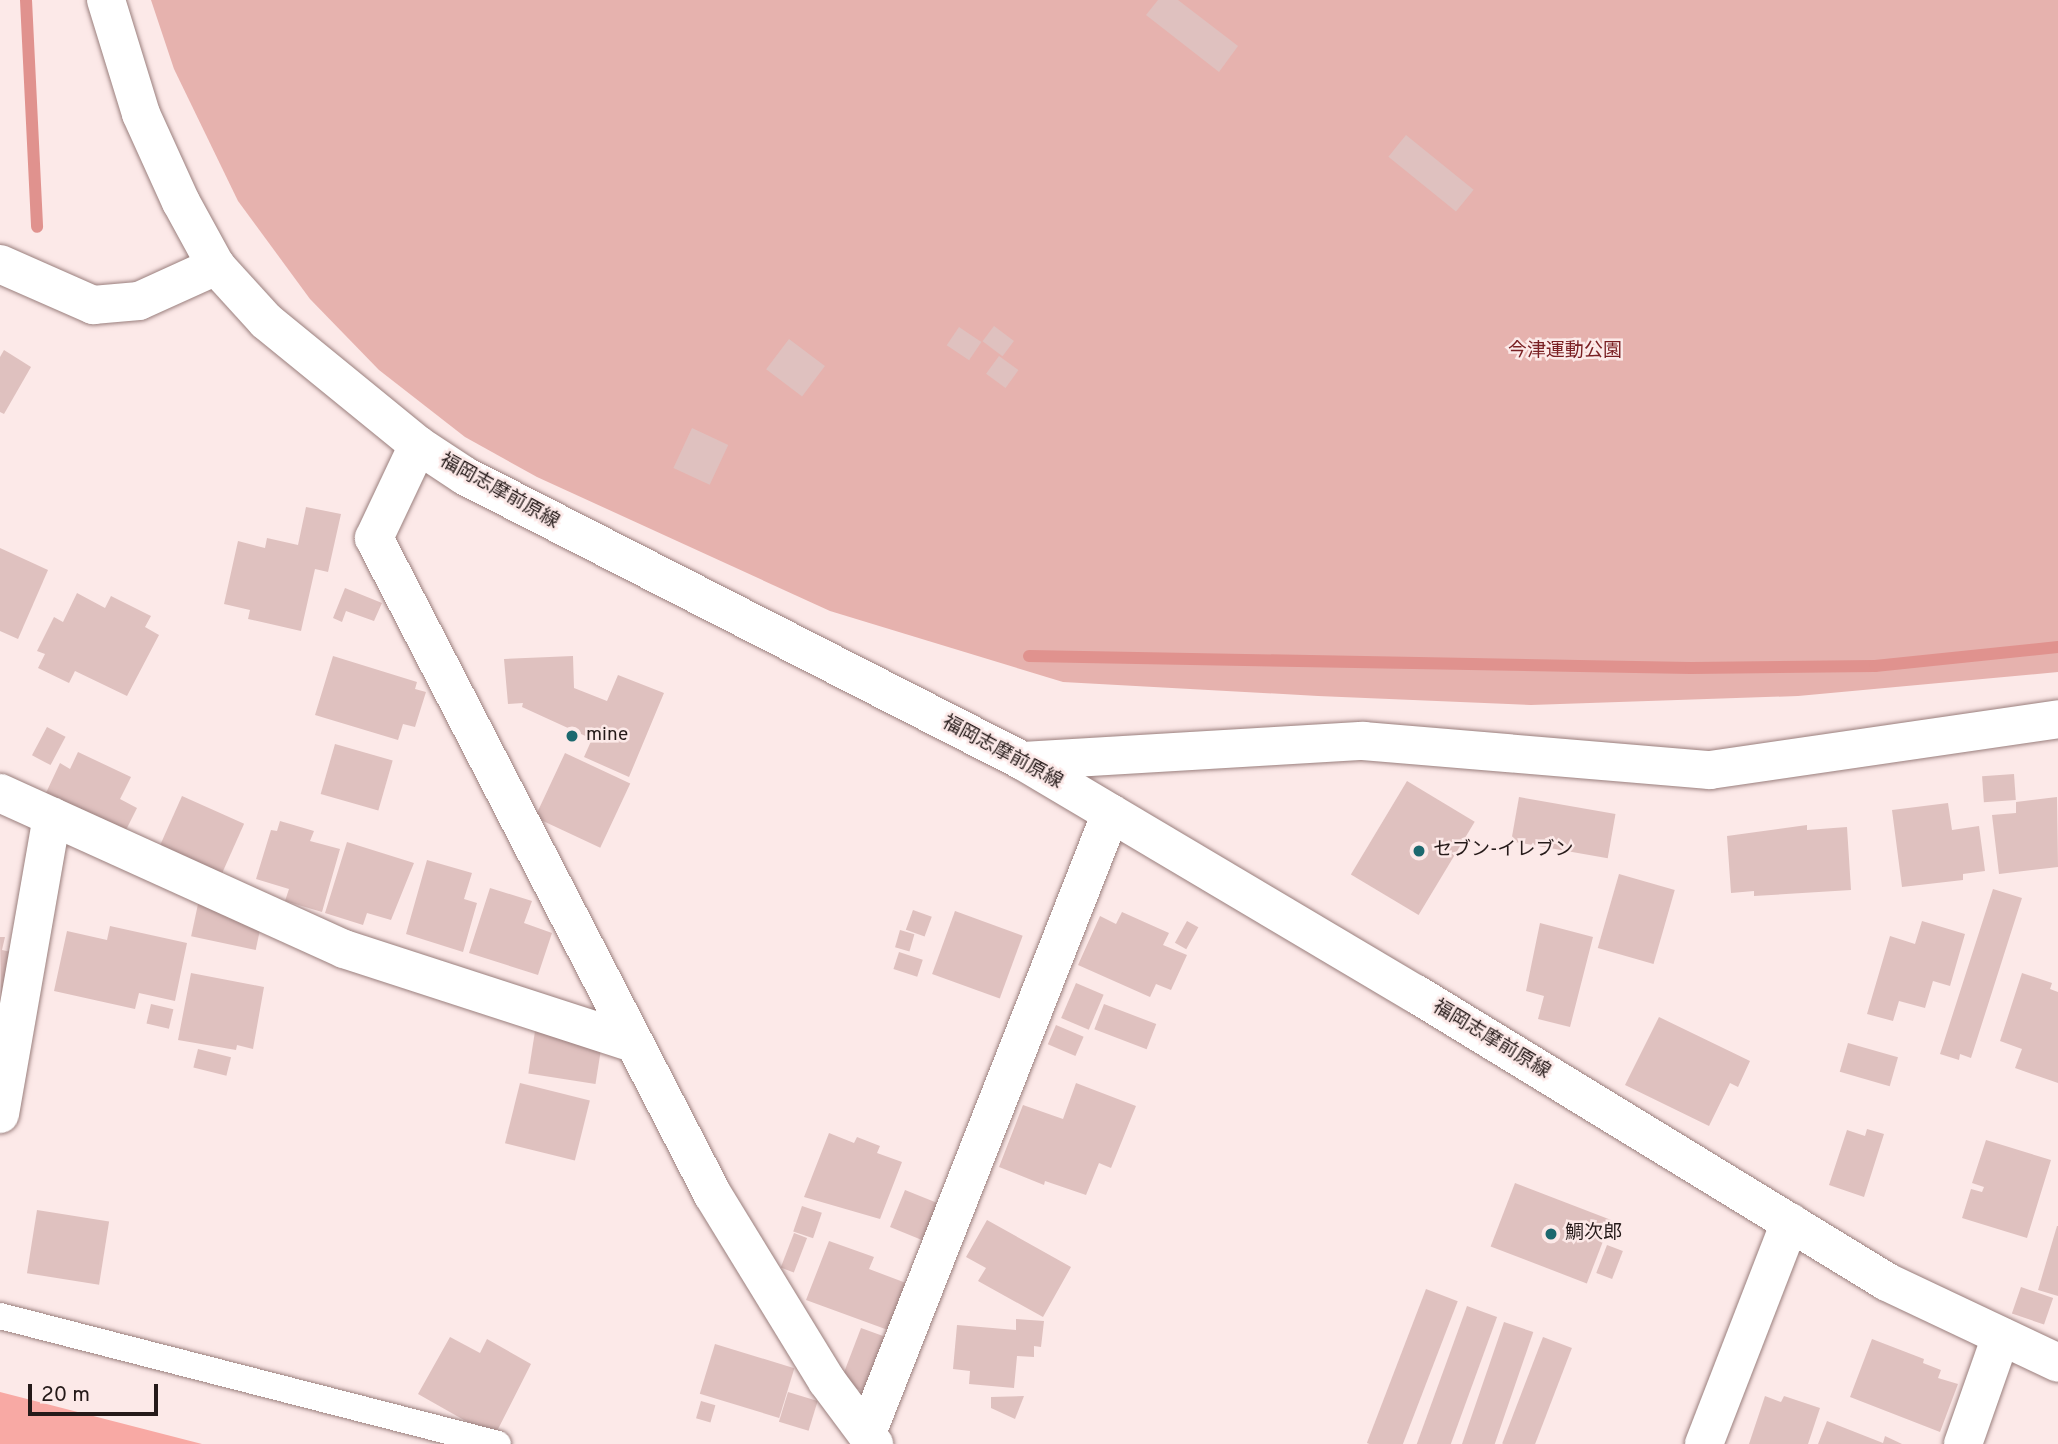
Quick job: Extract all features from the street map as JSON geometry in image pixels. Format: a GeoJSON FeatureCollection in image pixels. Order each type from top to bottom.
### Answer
{"type":"FeatureCollection","features":[{"type":"Feature","properties":{"kind":"street","name":"福岡志摩前原線"},"geometry":{"type":"LineString","coordinates":[[106,0],[141,114],[181,202],[216,266],[266,321],[418,445],[502,495],[1023,761],[1887,1282],[2058,1363]]}},
{"type":"Feature","properties":{"kind":"street"},"geometry":{"type":"LineString","coordinates":[[0,264],[93,305],[139,301],[216,266]]}},
{"type":"Feature","properties":{"kind":"street"},"geometry":{"type":"LineString","coordinates":[[418,445],[374,538],[631,1042],[713,1195],[827,1381],[870,1438]]}},
{"type":"Feature","properties":{"kind":"street"},"geometry":{"type":"LineString","coordinates":[[1023,761],[1363,741],[1710,770],[2058,719]]}},
{"type":"Feature","properties":{"kind":"street"},"geometry":{"type":"LineString","coordinates":[[0,793],[344,949],[631,1042]]}},
{"type":"Feature","properties":{"kind":"street"},"geometry":{"type":"LineString","coordinates":[[870,1438],[1111,813]]}},
{"type":"Feature","properties":{"kind":"street"},"geometry":{"type":"LineString","coordinates":[[0,1114],[52,817]]}},
{"type":"Feature","properties":{"kind":"street"},"geometry":{"type":"LineString","coordinates":[[1704,1444],[1790,1222]]}},
{"type":"Feature","properties":{"kind":"street"},"geometry":{"type":"LineString","coordinates":[[1963,1444],[2001,1336]]}},
{"type":"Feature","properties":{"kind":"lane"},"geometry":{"type":"LineString","coordinates":[[0,1316],[498,1444]]}},
{"type":"Feature","properties":{"kind":"green space","name":"今津運動公園"},"geometry":{"type":"Polygon","coordinates":[[[151,0],[2058,0],[2058,672],[1798,696],[1531,705],[1318,696],[1063,682],[830,611],[537,477],[465,437],[379,370],[310,299],[238,201],[174,69],[151,0]]]}},
{"type":"Feature","properties":{"kind":"shaded area"},"geometry":{"type":"Polygon","coordinates":[[[0,1392],[202,1444],[0,1444],[0,1392]]]}},
{"type":"Feature","properties":{"kind":"building"},"geometry":{"type":"Polygon","coordinates":[[[1158,0],[1178,0],[1238,46],[1219,72],[1146,15],[1158,0]]]}},
{"type":"Feature","properties":{"kind":"building"},"geometry":{"type":"Polygon","coordinates":[[[1406,135],[1474,190],[1456,212],[1388,157],[1406,135]]]}},
{"type":"Feature","properties":{"kind":"building"},"geometry":{"type":"Polygon","coordinates":[[[994,326],[1014,341],[1003,356],[983,341],[994,326]]]}},
{"type":"Feature","properties":{"kind":"building"},"geometry":{"type":"Polygon","coordinates":[[[959,327],[981,342],[969,360],[947,345],[959,327]]]}},
{"type":"Feature","properties":{"kind":"building"},"geometry":{"type":"Polygon","coordinates":[[[789,339],[825,366],[802,396],[766,369],[789,339]]]}},
{"type":"Feature","properties":{"kind":"building"},"geometry":{"type":"Polygon","coordinates":[[[4,350],[31,367],[4,414],[0,412],[0,357],[4,350]]]}},
{"type":"Feature","properties":{"kind":"building"},"geometry":{"type":"Polygon","coordinates":[[[999,356],[1018,370],[1005,388],[986,374],[999,356]]]}},
{"type":"Feature","properties":{"kind":"building"},"geometry":{"type":"Polygon","coordinates":[[[692,428],[728,445],[710,485],[673,468],[692,428]]]}},
{"type":"Feature","properties":{"kind":"building"},"geometry":{"type":"Polygon","coordinates":[[[306,507],[341,514],[328,572],[315,569],[301,631],[248,619],[250,610],[224,604],[238,541],[265,548],[267,538],[298,545],[306,507]]]}},
{"type":"Feature","properties":{"kind":"building"},"geometry":{"type":"Polygon","coordinates":[[[0,548],[48,570],[18,639],[0,631],[0,548]]]}},
{"type":"Feature","properties":{"kind":"building"},"geometry":{"type":"Polygon","coordinates":[[[345,588],[382,603],[374,621],[346,611],[342,622],[333,618],[345,588]]]}},
{"type":"Feature","properties":{"kind":"building"},"geometry":{"type":"Polygon","coordinates":[[[77,593],[105,608],[111,596],[151,616],[145,627],[159,635],[127,696],[75,671],[69,683],[38,668],[45,654],[37,651],[54,617],[63,622],[77,593]]]}},
{"type":"Feature","properties":{"kind":"building"},"geometry":{"type":"Polygon","coordinates":[[[333,656],[417,682],[415,689],[426,692],[415,727],[403,724],[398,740],[315,715],[333,656]]]}},
{"type":"Feature","properties":{"kind":"building"},"geometry":{"type":"Polygon","coordinates":[[[573,656],[574,688],[607,701],[618,675],[664,693],[629,777],[584,757],[592,739],[522,707],[523,703],[508,704],[504,659],[573,656]]]}},
{"type":"Feature","properties":{"kind":"building"},"geometry":{"type":"Polygon","coordinates":[[[47,727],[66,737],[51,765],[32,755],[47,727]]]}},
{"type":"Feature","properties":{"kind":"building"},"geometry":{"type":"Polygon","coordinates":[[[335,744],[393,761],[378,811],[321,794],[335,744]]]}},
{"type":"Feature","properties":{"kind":"building"},"geometry":{"type":"Polygon","coordinates":[[[78,752],[131,777],[120,799],[137,808],[122,838],[45,795],[60,763],[70,769],[78,752]]]}},
{"type":"Feature","properties":{"kind":"building"},"geometry":{"type":"Polygon","coordinates":[[[565,753],[630,783],[600,848],[535,817],[565,753]]]}},
{"type":"Feature","properties":{"kind":"building"},"geometry":{"type":"Polygon","coordinates":[[[2014,774],[2016,800],[1984,802],[1982,776],[2014,774]]]}},
{"type":"Feature","properties":{"kind":"building"},"geometry":{"type":"Polygon","coordinates":[[[1407,781],[1475,822],[1419,915],[1351,874],[1407,781]]]}},
{"type":"Feature","properties":{"kind":"building"},"geometry":{"type":"Polygon","coordinates":[[[182,796],[244,824],[222,874],[160,846],[182,796]]]}},
{"type":"Feature","properties":{"kind":"building"},"geometry":{"type":"Polygon","coordinates":[[[1519,797],[1616,814],[1608,858],[1511,841],[1519,797]]]}},
{"type":"Feature","properties":{"kind":"building"},"geometry":{"type":"Polygon","coordinates":[[[2057,797],[2058,867],[1999,874],[1992,815],[2016,813],[2016,802],[2057,797]]]}},
{"type":"Feature","properties":{"kind":"building"},"geometry":{"type":"Polygon","coordinates":[[[1948,803],[1952,830],[1979,826],[1985,871],[1963,874],[1963,880],[1902,887],[1892,810],[1948,803]]]}},
{"type":"Feature","properties":{"kind":"building"},"geometry":{"type":"Polygon","coordinates":[[[280,821],[314,831],[310,841],[340,849],[322,912],[285,901],[289,889],[256,879],[271,830],[277,831],[280,821]]]}},
{"type":"Feature","properties":{"kind":"building"},"geometry":{"type":"Polygon","coordinates":[[[1807,825],[1807,830],[1847,827],[1851,890],[1754,896],[1754,891],[1731,893],[1727,836],[1807,825]]]}},
{"type":"Feature","properties":{"kind":"building"},"geometry":{"type":"Polygon","coordinates":[[[347,842],[414,863],[391,920],[367,913],[363,925],[325,913],[347,842]]]}},
{"type":"Feature","properties":{"kind":"building"},"geometry":{"type":"Polygon","coordinates":[[[427,860],[472,873],[464,899],[477,903],[463,952],[406,934],[427,860]]]}},
{"type":"Feature","properties":{"kind":"building"},"geometry":{"type":"Polygon","coordinates":[[[1619,874],[1675,890],[1654,964],[1598,948],[1619,874]]]}},
{"type":"Feature","properties":{"kind":"building"},"geometry":{"type":"Polygon","coordinates":[[[490,888],[532,901],[524,923],[552,933],[538,975],[469,953],[490,888]]]}},
{"type":"Feature","properties":{"kind":"building"},"geometry":{"type":"Polygon","coordinates":[[[1993,889],[2022,898],[1971,1058],[1960,1054],[1959,1060],[1940,1054],[1993,889]]]}},
{"type":"Feature","properties":{"kind":"building"},"geometry":{"type":"Polygon","coordinates":[[[198,904],[263,918],[256,950],[191,936],[198,904]]]}},
{"type":"Feature","properties":{"kind":"building"},"geometry":{"type":"Polygon","coordinates":[[[913,910],[932,917],[925,937],[906,930],[913,910]]]}},
{"type":"Feature","properties":{"kind":"building"},"geometry":{"type":"Polygon","coordinates":[[[955,911],[1023,936],[1000,999],[932,974],[955,911]]]}},
{"type":"Feature","properties":{"kind":"building"},"geometry":{"type":"Polygon","coordinates":[[[1122,912],[1169,933],[1163,945],[1187,955],[1171,990],[1156,984],[1150,997],[1078,965],[1100,916],[1116,924],[1122,912]]]}},
{"type":"Feature","properties":{"kind":"building"},"geometry":{"type":"Polygon","coordinates":[[[1187,921],[1198,927],[1186,949],[1175,943],[1187,921]]]}},
{"type":"Feature","properties":{"kind":"building"},"geometry":{"type":"Polygon","coordinates":[[[1922,921],[1965,934],[1950,986],[1933,981],[1925,1008],[1899,1001],[1893,1021],[1867,1014],[1890,936],[1915,944],[1922,921]]]}},
{"type":"Feature","properties":{"kind":"building"},"geometry":{"type":"Polygon","coordinates":[[[1540,923],[1593,937],[1570,1027],[1538,1019],[1544,996],[1526,991],[1540,923]]]}},
{"type":"Feature","properties":{"kind":"building"},"geometry":{"type":"Polygon","coordinates":[[[110,926],[187,943],[175,1001],[139,993],[135,1009],[54,991],[67,931],[107,940],[110,926]]]}},
{"type":"Feature","properties":{"kind":"building"},"geometry":{"type":"Polygon","coordinates":[[[900,930],[914,934],[909,951],[895,947],[900,930]]]}},
{"type":"Feature","properties":{"kind":"building"},"geometry":{"type":"Polygon","coordinates":[[[0,937],[5,937],[2,950],[11,952],[1,1000],[0,937]]]}},
{"type":"Feature","properties":{"kind":"building"},"geometry":{"type":"Polygon","coordinates":[[[899,952],[923,960],[917,977],[893,969],[899,952]]]}},
{"type":"Feature","properties":{"kind":"building"},"geometry":{"type":"Polygon","coordinates":[[[191,973],[264,987],[253,1049],[237,1045],[236,1050],[178,1040],[191,973]]]}},
{"type":"Feature","properties":{"kind":"building"},"geometry":{"type":"Polygon","coordinates":[[[2022,973],[2052,983],[2050,989],[2058,992],[2058,1083],[2015,1068],[2022,1049],[2000,1041],[2022,973]]]}},
{"type":"Feature","properties":{"kind":"building"},"geometry":{"type":"Polygon","coordinates":[[[1076,983],[1104,995],[1089,1030],[1061,1018],[1076,983]]]}},
{"type":"Feature","properties":{"kind":"building"},"geometry":{"type":"Polygon","coordinates":[[[151,1004],[173,1009],[169,1029],[147,1023],[151,1004]]]}},
{"type":"Feature","properties":{"kind":"building"},"geometry":{"type":"Polygon","coordinates":[[[1104,1004],[1156,1024],[1147,1049],[1094,1029],[1104,1004]]]}},
{"type":"Feature","properties":{"kind":"building"},"geometry":{"type":"Polygon","coordinates":[[[1659,1017],[1750,1061],[1738,1087],[1730,1083],[1709,1126],[1625,1085],[1659,1017]]]}},
{"type":"Feature","properties":{"kind":"building"},"geometry":{"type":"Polygon","coordinates":[[[536,1025],[603,1036],[595,1084],[528,1073],[536,1025]]]}},
{"type":"Feature","properties":{"kind":"building"},"geometry":{"type":"Polygon","coordinates":[[[1056,1025],[1084,1037],[1075,1056],[1048,1044],[1056,1025]]]}},
{"type":"Feature","properties":{"kind":"building"},"geometry":{"type":"Polygon","coordinates":[[[1848,1043],[1898,1057],[1890,1086],[1840,1072],[1848,1043]]]}},
{"type":"Feature","properties":{"kind":"building"},"geometry":{"type":"Polygon","coordinates":[[[198,1049],[231,1057],[226,1076],[193,1067],[198,1049]]]}},
{"type":"Feature","properties":{"kind":"building"},"geometry":{"type":"Polygon","coordinates":[[[520,1083],[590,1100],[575,1161],[505,1143],[520,1083]]]}},
{"type":"Feature","properties":{"kind":"building"},"geometry":{"type":"Polygon","coordinates":[[[1076,1083],[1136,1106],[1111,1168],[1099,1163],[1086,1195],[1045,1181],[1044,1185],[999,1167],[1023,1105],[1063,1119],[1076,1083]]]}},
{"type":"Feature","properties":{"kind":"building"},"geometry":{"type":"Polygon","coordinates":[[[1867,1129],[1884,1134],[1864,1197],[1829,1185],[1847,1130],[1865,1136],[1867,1129]]]}},
{"type":"Feature","properties":{"kind":"building"},"geometry":{"type":"Polygon","coordinates":[[[829,1133],[854,1143],[857,1137],[880,1146],[877,1153],[902,1162],[880,1219],[804,1197],[829,1133]]]}},
{"type":"Feature","properties":{"kind":"building"},"geometry":{"type":"Polygon","coordinates":[[[1986,1140],[2051,1160],[2027,1238],[1962,1218],[1971,1189],[1982,1192],[1984,1187],[1972,1183],[1986,1140]]]}},
{"type":"Feature","properties":{"kind":"building","name":"鯛次郎"},"geometry":{"type":"Polygon","coordinates":[[[1515,1183],[1611,1220],[1587,1283],[1491,1246],[1515,1183]]]}},
{"type":"Feature","properties":{"kind":"building"},"geometry":{"type":"Polygon","coordinates":[[[905,1190],[943,1205],[928,1242],[890,1227],[905,1190]]]}},
{"type":"Feature","properties":{"kind":"building"},"geometry":{"type":"Polygon","coordinates":[[[802,1206],[822,1213],[813,1238],[793,1232],[802,1206]]]}},
{"type":"Feature","properties":{"kind":"building"},"geometry":{"type":"Polygon","coordinates":[[[37,1210],[109,1221],[99,1285],[27,1273],[37,1210]]]}},
{"type":"Feature","properties":{"kind":"building"},"geometry":{"type":"Polygon","coordinates":[[[987,1220],[1071,1267],[1043,1317],[978,1281],[986,1268],[966,1257],[987,1220]]]}},
{"type":"Feature","properties":{"kind":"building"},"geometry":{"type":"Polygon","coordinates":[[[2058,1226],[2058,1296],[2038,1290],[2058,1226]]]}},
{"type":"Feature","properties":{"kind":"building"},"geometry":{"type":"Polygon","coordinates":[[[794,1233],[807,1238],[794,1273],[781,1268],[794,1233]]]}},
{"type":"Feature","properties":{"kind":"building"},"geometry":{"type":"Polygon","coordinates":[[[829,1241],[874,1257],[869,1269],[906,1283],[888,1330],[806,1300],[829,1241]]]}},
{"type":"Feature","properties":{"kind":"building"},"geometry":{"type":"Polygon","coordinates":[[[1607,1245],[1623,1251],[1612,1279],[1596,1273],[1607,1245]]]}},
{"type":"Feature","properties":{"kind":"building"},"geometry":{"type":"Polygon","coordinates":[[[2021,1287],[2053,1298],[2044,1325],[2012,1313],[2021,1287]]]}},
{"type":"Feature","properties":{"kind":"building"},"geometry":{"type":"Polygon","coordinates":[[[1426,1289],[1458,1301],[1403,1444],[1367,1443],[1426,1289]]]}},
{"type":"Feature","properties":{"kind":"building"},"geometry":{"type":"Polygon","coordinates":[[[1467,1306],[1497,1317],[1451,1444],[1417,1444],[1467,1306]]]}},
{"type":"Feature","properties":{"kind":"building"},"geometry":{"type":"Polygon","coordinates":[[[1016,1319],[1044,1321],[1041,1347],[1034,1346],[1034,1357],[1017,1356],[1014,1388],[969,1384],[970,1371],[953,1369],[957,1325],[1016,1330],[1016,1319]]]}},
{"type":"Feature","properties":{"kind":"building"},"geometry":{"type":"Polygon","coordinates":[[[1504,1322],[1533,1332],[1495,1444],[1462,1444],[1504,1322]]]}},
{"type":"Feature","properties":{"kind":"building"},"geometry":{"type":"Polygon","coordinates":[[[861,1328],[894,1340],[873,1395],[850,1386],[843,1375],[861,1328]]]}},
{"type":"Feature","properties":{"kind":"building"},"geometry":{"type":"Polygon","coordinates":[[[450,1337],[480,1353],[487,1339],[531,1364],[494,1437],[418,1394],[450,1337]]]}},
{"type":"Feature","properties":{"kind":"building"},"geometry":{"type":"Polygon","coordinates":[[[1543,1337],[1572,1348],[1535,1444],[1502,1443],[1543,1337]]]}},
{"type":"Feature","properties":{"kind":"building"},"geometry":{"type":"Polygon","coordinates":[[[1872,1339],[1924,1359],[1923,1363],[1941,1370],[1938,1378],[1958,1384],[1940,1432],[1850,1397],[1872,1339]]]}},
{"type":"Feature","properties":{"kind":"building"},"geometry":{"type":"Polygon","coordinates":[[[715,1344],[794,1368],[779,1418],[700,1394],[715,1344]]]}},
{"type":"Feature","properties":{"kind":"building"},"geometry":{"type":"Polygon","coordinates":[[[788,1392],[818,1401],[809,1431],[779,1422],[788,1392]]]}},
{"type":"Feature","properties":{"kind":"building"},"geometry":{"type":"Polygon","coordinates":[[[1024,1396],[1015,1419],[991,1408],[991,1397],[1024,1396]]]}},
{"type":"Feature","properties":{"kind":"building"},"geometry":{"type":"Polygon","coordinates":[[[1765,1396],[1781,1402],[1784,1396],[1820,1408],[1808,1444],[1749,1444],[1765,1396]]]}},
{"type":"Feature","properties":{"kind":"building"},"geometry":{"type":"Polygon","coordinates":[[[701,1401],[715,1405],[710,1422],[696,1418],[701,1401]]]}},
{"type":"Feature","properties":{"kind":"building"},"geometry":{"type":"Polygon","coordinates":[[[1827,1421],[1883,1443],[1885,1436],[1902,1444],[1818,1444],[1827,1421]]]}},
{"type":"Feature","properties":{"kind":"waterway"},"geometry":{"type":"LineString","coordinates":[[26,0],[37,227]]}},
{"type":"Feature","properties":{"kind":"waterway"},"geometry":{"type":"LineString","coordinates":[[1029,656],[1691,668],[1875,666],[2058,647]]}},
{"type":"Feature","properties":{"kind":"place","name":"mine"},"geometry":{"type":"Point","coordinates":[572,736]}},
{"type":"Feature","properties":{"kind":"place","name":"セブン-イレブン"},"geometry":{"type":"Point","coordinates":[1419,851]}},
{"type":"Feature","properties":{"kind":"place","name":"鯛次郎"},"geometry":{"type":"Point","coordinates":[1551,1234]}}]}
